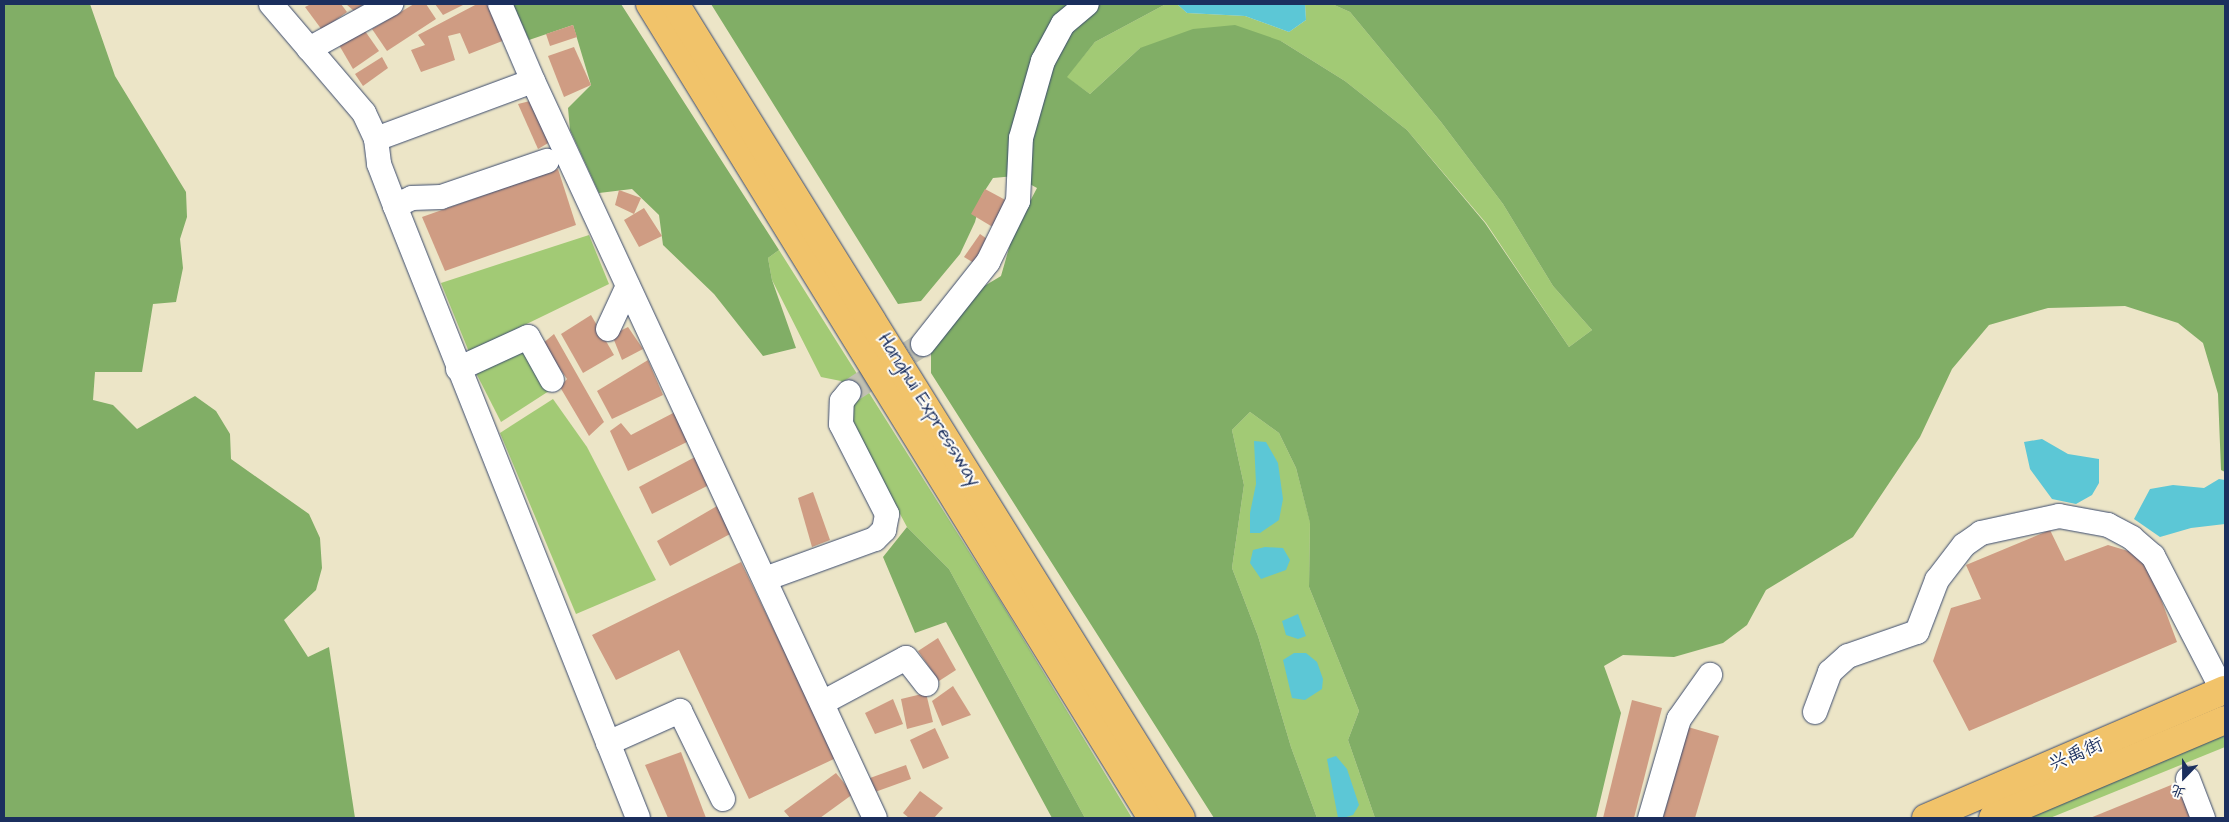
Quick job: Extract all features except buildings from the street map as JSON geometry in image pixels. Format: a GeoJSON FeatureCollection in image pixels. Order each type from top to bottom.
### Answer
{"type":"FeatureCollection","features":[{"type":"Feature","properties":{"kind":"main road","name":"Hanghui Expressway"},"geometry":{"type":"LineString","coordinates":[[650,4],[1152,818]]}},
{"type":"Feature","properties":{"kind":"main road","name":"Hanghui Expressway"},"geometry":{"type":"LineString","coordinates":[[675,4],[1181,818]]}},
{"type":"Feature","properties":{"kind":"main road","name":"兴禹街"},"geometry":{"type":"LineString","coordinates":[[1926,818],[2224,690]]}},
{"type":"Feature","properties":{"kind":"main road","name":"兴禹街"},"geometry":{"type":"LineString","coordinates":[[1993,818],[2225,720]]}},
{"type":"Feature","properties":{"kind":"street"},"geometry":{"type":"LineString","coordinates":[[309,49],[391,4]]}},
{"type":"Feature","properties":{"kind":"street"},"geometry":{"type":"LineString","coordinates":[[500,4],[533,82],[876,818]]}},
{"type":"Feature","properties":{"kind":"street"},"geometry":{"type":"LineString","coordinates":[[923,344],[988,262],[1018,201],[1022,138],[1044,61],[1063,24],[1087,4]]}},
{"type":"Feature","properties":{"kind":"street"},"geometry":{"type":"LineString","coordinates":[[280,7],[309,49],[364,113],[376,139],[379,164],[395,206],[458,369],[638,818]]}},
{"type":"Feature","properties":{"kind":"street"},"geometry":{"type":"LineString","coordinates":[[376,139],[533,82]]}},
{"type":"Feature","properties":{"kind":"street"},"geometry":{"type":"LineString","coordinates":[[395,206],[412,198],[441,197],[548,161]]}},
{"type":"Feature","properties":{"kind":"street"},"geometry":{"type":"LineString","coordinates":[[608,329],[628,286]]}},
{"type":"Feature","properties":{"kind":"street"},"geometry":{"type":"LineString","coordinates":[[458,369],[528,337],[552,380]]}},
{"type":"Feature","properties":{"kind":"street"},"geometry":{"type":"LineString","coordinates":[[765,579],[874,539],[884,530],[887,514],[840,424],[842,401],[849,392]]}},
{"type":"Feature","properties":{"kind":"street"},"geometry":{"type":"LineString","coordinates":[[1814,712],[1830,672],[1848,656],[1917,632],[1937,580],[1964,545],[1981,533],[2058,516],[2108,525],[2132,538],[2153,556],[2224,690]]}},
{"type":"Feature","properties":{"kind":"street"},"geometry":{"type":"LineString","coordinates":[[822,703],[906,658],[926,684]]}},
{"type":"Feature","properties":{"kind":"street"},"geometry":{"type":"LineString","coordinates":[[1650,818],[1679,719],[1710,675]]}},
{"type":"Feature","properties":{"kind":"street"},"geometry":{"type":"LineString","coordinates":[[608,742],[680,711],[723,799]]}},
{"type":"Feature","properties":{"kind":"street"},"geometry":{"type":"LineString","coordinates":[[2188,779],[2203,818]]}},
{"type":"Feature","properties":{"kind":"green space"},"geometry":{"type":"Polygon","coordinates":[[[4,4],[90,4],[115,76],[186,192],[187,217],[180,239],[183,268],[176,302],[153,304],[142,372],[95,372],[93,400],[113,405],[137,429],[195,396],[216,411],[230,434],[231,459],[309,514],[320,538],[322,568],[316,590],[284,620],[308,657],[329,647],[355,818],[4,818],[4,4]]]}},
{"type":"Feature","properties":{"kind":"green space"},"geometry":{"type":"Polygon","coordinates":[[[513,4],[621,4],[779,250],[768,258],[772,280],[796,348],[763,356],[714,294],[663,245],[659,215],[632,189],[599,193],[570,130],[568,108],[591,85],[573,25],[529,40],[513,4]]]}},
{"type":"Feature","properties":{"kind":"green space"},"geometry":{"type":"Polygon","coordinates":[[[711,4],[1166,4],[1095,42],[1067,77],[1090,94],[1140,48],[1193,29],[1235,25],[1281,41],[1345,81],[1407,130],[1485,223],[1569,347],[1592,330],[1553,286],[1503,204],[1441,122],[1350,12],[1332,4],[2225,4],[2225,472],[2221,470],[2218,394],[2203,343],[2178,323],[2125,306],[2048,308],[1989,325],[1952,369],[1920,437],[1853,537],[1766,590],[1747,625],[1723,643],[1674,657],[1623,655],[1604,666],[1621,713],[1596,818],[1375,818],[1348,740],[1359,711],[1309,587],[1310,523],[1296,468],[1279,433],[1250,412],[1232,430],[1244,485],[1232,568],[1258,636],[1291,747],[1317,818],[1214,818],[931,373],[931,340],[971,294],[1001,276],[1013,234],[1037,188],[1015,176],[993,178],[982,195],[975,222],[960,254],[921,301],[898,304],[711,4]]]}},
{"type":"Feature","properties":{"kind":"green space"},"geometry":{"type":"Polygon","coordinates":[[[1166,4],[1177,4],[1187,13],[1245,16],[1289,32],[1306,20],[1305,4],[1332,4],[1350,12],[1441,122],[1503,204],[1553,286],[1592,330],[1569,347],[1486,223],[1407,130],[1345,81],[1281,41],[1140,48],[1090,94],[1066,77],[1095,42],[1166,4]]]}},
{"type":"Feature","properties":{"kind":"green space"},"geometry":{"type":"Polygon","coordinates":[[[589,235],[609,284],[469,352],[441,283],[589,235]]]}},
{"type":"Feature","properties":{"kind":"green space"},"geometry":{"type":"Polygon","coordinates":[[[779,250],[999,599],[1132,818],[1085,818],[949,569],[907,527],[848,417],[855,403],[841,381],[821,377],[772,280],[768,258],[779,250]]]}},
{"type":"Feature","properties":{"kind":"green space"},"geometry":{"type":"Polygon","coordinates":[[[525,349],[549,391],[501,422],[476,373],[525,349]]]}},
{"type":"Feature","properties":{"kind":"green space"},"geometry":{"type":"Polygon","coordinates":[[[553,399],[587,447],[656,580],[576,614],[500,433],[553,399]]]}},
{"type":"Feature","properties":{"kind":"green space"},"geometry":{"type":"Polygon","coordinates":[[[1250,412],[1279,433],[1296,468],[1310,522],[1309,587],[1359,711],[1348,740],[1375,818],[1317,818],[1291,747],[1258,636],[1232,568],[1244,485],[1232,430],[1250,412]]]}},
{"type":"Feature","properties":{"kind":"green space"},"geometry":{"type":"Polygon","coordinates":[[[907,527],[949,569],[1085,818],[1052,818],[946,622],[915,633],[883,557],[907,527]]]}},
{"type":"Feature","properties":{"kind":"green space"},"geometry":{"type":"Polygon","coordinates":[[[2225,731],[2225,747],[2050,818],[2011,818],[2225,731]]]}},
{"type":"Feature","properties":{"kind":"water"},"geometry":{"type":"Polygon","coordinates":[[[1177,4],[1305,4],[1306,20],[1289,32],[1245,16],[1187,13],[1177,4]]]}},
{"type":"Feature","properties":{"kind":"water"},"geometry":{"type":"Polygon","coordinates":[[[2042,439],[2068,454],[2099,459],[2099,483],[2092,495],[2076,504],[2052,499],[2030,469],[2024,442],[2042,439]]]}},
{"type":"Feature","properties":{"kind":"water"},"geometry":{"type":"Polygon","coordinates":[[[1254,441],[1266,442],[1278,463],[1283,499],[1279,520],[1260,533],[1250,533],[1250,513],[1256,484],[1254,441]]]}},
{"type":"Feature","properties":{"kind":"water"},"geometry":{"type":"Polygon","coordinates":[[[2219,479],[2225,480],[2225,524],[2191,528],[2160,537],[2134,519],[2150,489],[2173,485],[2204,488],[2219,479]]]}},
{"type":"Feature","properties":{"kind":"water"},"geometry":{"type":"Polygon","coordinates":[[[1265,547],[1283,548],[1290,560],[1286,570],[1261,579],[1250,563],[1253,550],[1265,547]]]}},
{"type":"Feature","properties":{"kind":"water"},"geometry":{"type":"Polygon","coordinates":[[[1298,614],[1306,636],[1298,639],[1286,635],[1282,621],[1298,614]]]}},
{"type":"Feature","properties":{"kind":"water"},"geometry":{"type":"Polygon","coordinates":[[[1294,653],[1306,653],[1317,662],[1323,679],[1322,689],[1305,700],[1292,698],[1283,660],[1294,653]]]}},
{"type":"Feature","properties":{"kind":"water"},"geometry":{"type":"Polygon","coordinates":[[[1336,756],[1347,769],[1359,805],[1353,815],[1343,818],[1338,818],[1327,759],[1336,756]]]}},
{"type":"Feature","properties":{"kind":"tunnel"},"geometry":{"type":"LineString","coordinates":[[849,392],[923,344]]}}]}
